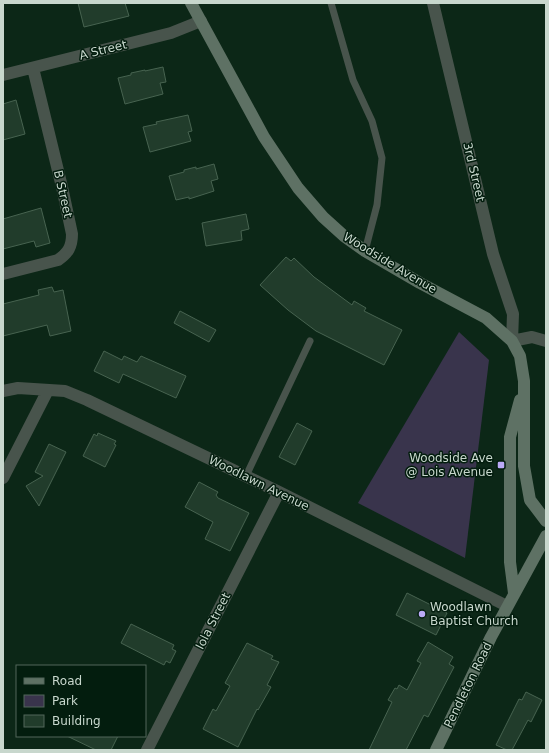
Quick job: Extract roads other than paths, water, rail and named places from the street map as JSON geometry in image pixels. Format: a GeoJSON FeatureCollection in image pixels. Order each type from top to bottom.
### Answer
{"type":"FeatureCollection","features":[{"type":"Feature","properties":{"kind":"street","name":"Woodside Avenue"},"geometry":{"type":"LineString","coordinates":[[192,3],[264,137],[284,170],[323,217],[344,236],[365,251],[420,283],[486,318],[512,341],[520,356],[524,381],[524,466],[530,500],[546,521]]}},
{"type":"Feature","properties":{"kind":"street","name":"3rd Street"},"geometry":{"type":"LineString","coordinates":[[433,3],[493,254],[513,314],[512,341]]}},
{"type":"Feature","properties":{"kind":"street","name":"A Street"},"geometry":{"type":"LineString","coordinates":[[3,75],[171,33],[201,21]]}},
{"type":"Feature","properties":{"kind":"street","name":"B Street"},"geometry":{"type":"LineString","coordinates":[[3,274],[58,260],[70,249],[72,242],[72,234],[62,187],[33,68]]}},
{"type":"Feature","properties":{"kind":"street"},"geometry":{"type":"LineString","coordinates":[[512,341],[532,337],[546,341]]}},
{"type":"Feature","properties":{"kind":"street"},"geometry":{"type":"LineString","coordinates":[[514,593],[510,562],[510,438],[524,381]]}},
{"type":"Feature","properties":{"kind":"street","name":"Woodlawn Avenue"},"geometry":{"type":"LineString","coordinates":[[3,391],[18,388],[65,391],[87,400],[279,492],[507,606]]}},
{"type":"Feature","properties":{"kind":"street"},"geometry":{"type":"LineString","coordinates":[[3,478],[48,390]]}},
{"type":"Feature","properties":{"kind":"street","name":"Iola Street"},"geometry":{"type":"LineString","coordinates":[[147,750],[279,492]]}},
{"type":"Feature","properties":{"kind":"street","name":"Pendleton Road"},"geometry":{"type":"LineString","coordinates":[[436,750],[507,606],[546,536]]}},
{"type":"Feature","properties":{"kind":"lane"},"geometry":{"type":"LineString","coordinates":[[331,3],[353,80],[372,121],[382,158],[377,205],[365,251]]}},
{"type":"Feature","properties":{"kind":"lane"},"geometry":{"type":"LineString","coordinates":[[246,476],[310,342]]}},
{"type":"Feature","properties":{"kind":"place","name":"Woodside Ave @ Lois Avenue"},"geometry":{"type":"Point","coordinates":[501,465]}},
{"type":"Feature","properties":{"kind":"place","name":"Woodlawn Baptist Church"},"geometry":{"type":"Point","coordinates":[422,614]}}]}
